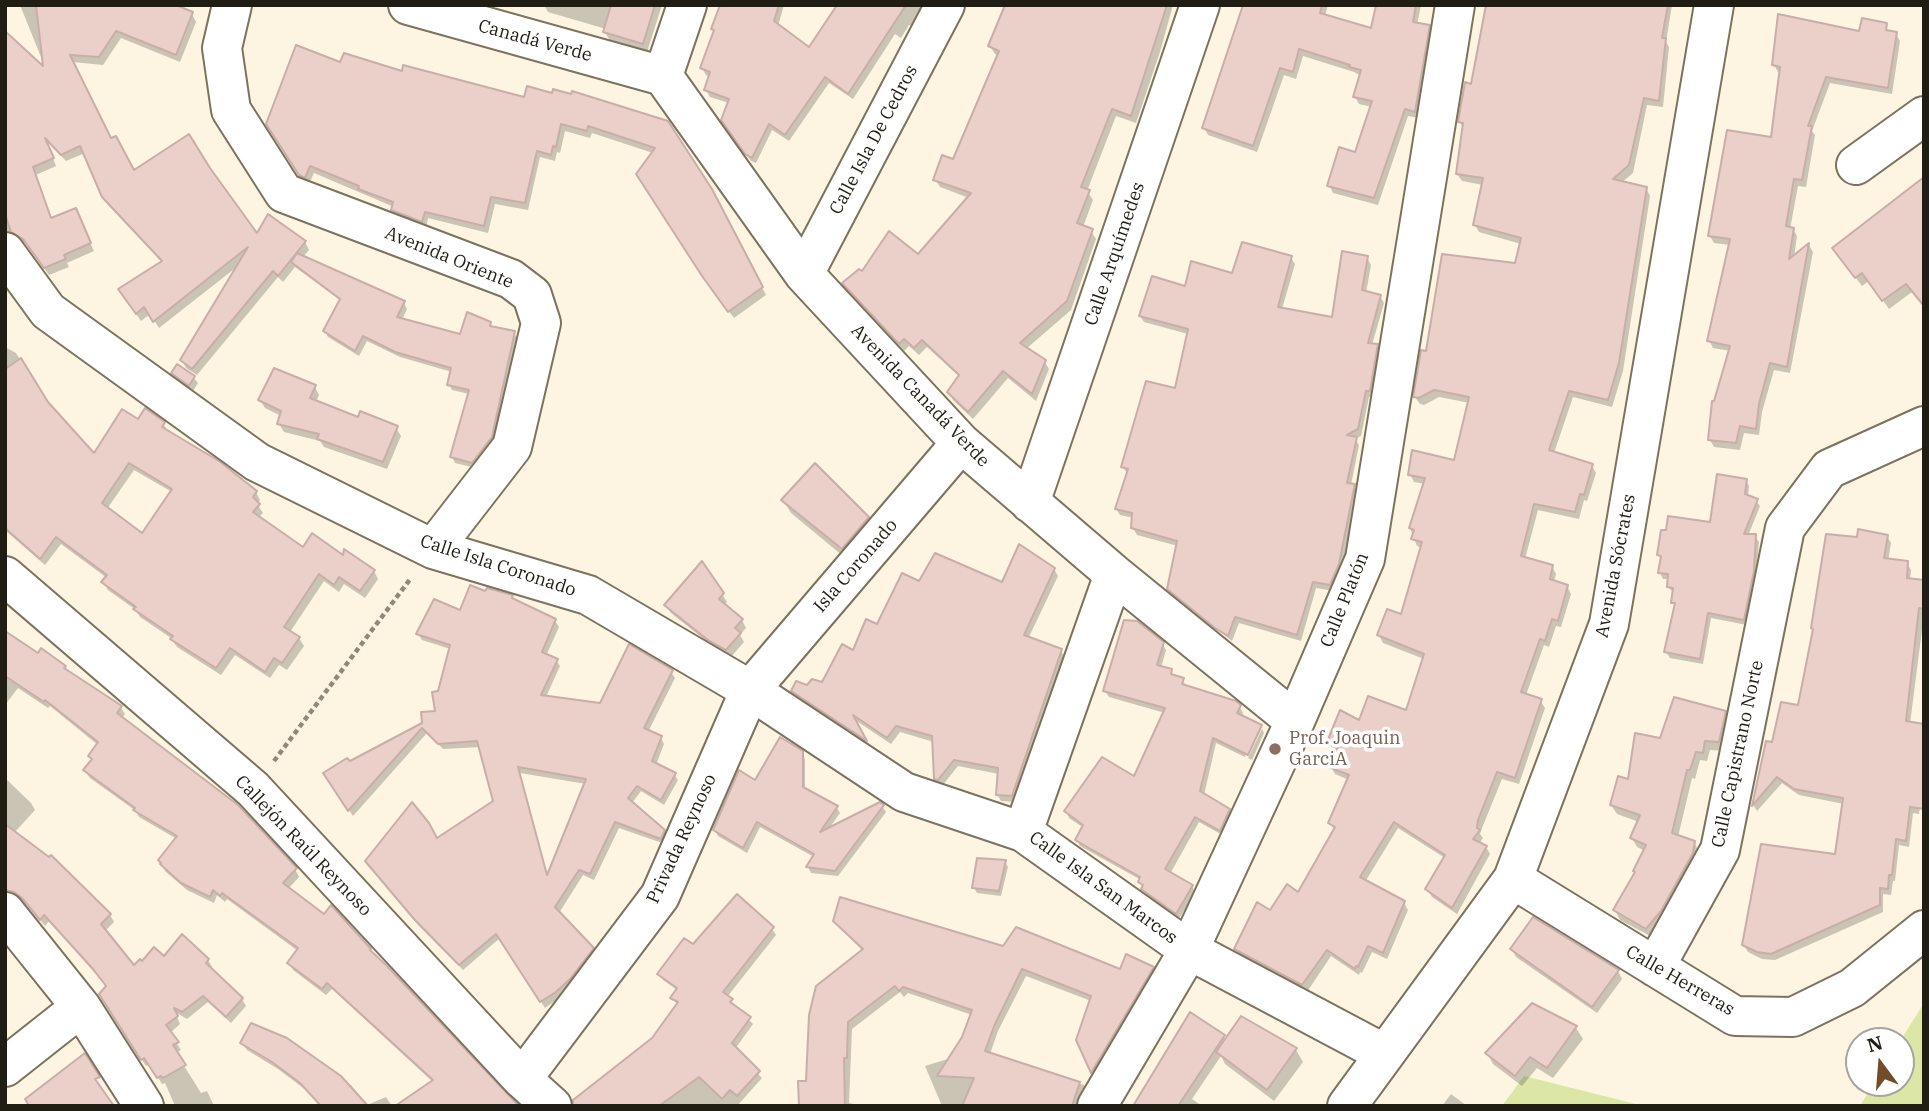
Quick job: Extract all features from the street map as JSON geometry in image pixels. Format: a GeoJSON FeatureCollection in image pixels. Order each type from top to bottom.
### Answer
{"type":"FeatureCollection","features":[{"type":"Feature","properties":{"kind":"street","name":"Avenida Oriente"},"geometry":{"type":"LineString","coordinates":[[232,5],[222,48],[231,110],[284,193],[511,279],[532,295],[541,323],[512,447],[433,549]]}},
{"type":"Feature","properties":{"kind":"street","name":"Canadá Verde"},"geometry":{"type":"LineString","coordinates":[[408,5],[663,76]]}},
{"type":"Feature","properties":{"kind":"street"},"geometry":{"type":"LineString","coordinates":[[663,76],[687,5]]}},
{"type":"Feature","properties":{"kind":"street","name":"Calle Isla De Cedros"},"geometry":{"type":"LineString","coordinates":[[804,274],[945,5]]}},
{"type":"Feature","properties":{"kind":"street","name":"Calle Arquímedes"},"geometry":{"type":"LineString","coordinates":[[1030,503],[1200,5]]}},
{"type":"Feature","properties":{"kind":"street","name":"Calle Platón"},"geometry":{"type":"LineString","coordinates":[[1097,1106],[1189,950],[1295,721],[1365,559],[1455,5]]}},
{"type":"Feature","properties":{"kind":"street","name":"Avenida Sócrates"},"geometry":{"type":"LineString","coordinates":[[1347,1106],[1513,879],[1609,624],[1714,5]]}},
{"type":"Feature","properties":{"kind":"street","name":"Avenida Canadá Verde"},"geometry":{"type":"LineString","coordinates":[[663,76],[804,274],[961,443],[1114,574],[1295,721]]}},
{"type":"Feature","properties":{"kind":"street"},"geometry":{"type":"LineString","coordinates":[[1856,165],[1924,116]]}},
{"type":"Feature","properties":{"kind":"street","name":"Calle Isla Coronado"},"geometry":{"type":"LineString","coordinates":[[5,252],[48,311],[257,463],[433,549],[588,595],[750,690],[904,792],[1023,832]]}},
{"type":"Feature","properties":{"kind":"street","name":"Calle Capistrano Norte"},"geometry":{"type":"LineString","coordinates":[[1654,967],[1720,850],[1785,528],[1829,468],[1924,426]]}},
{"type":"Feature","properties":{"kind":"street","name":"Isla Coronado"},"geometry":{"type":"LineString","coordinates":[[750,690],[961,443]]}},
{"type":"Feature","properties":{"kind":"street","name":"Calle Isla San Marcos"},"geometry":{"type":"LineString","coordinates":[[1114,574],[1023,832],[1189,950],[1385,1054]]}},
{"type":"Feature","properties":{"kind":"street","name":"Callejón Raúl Reynoso"},"geometry":{"type":"LineString","coordinates":[[5,576],[253,789],[522,1079],[552,1106]]}},
{"type":"Feature","properties":{"kind":"street","name":"Privada Reynoso"},"geometry":{"type":"LineString","coordinates":[[522,1079],[660,896],[750,690]]}},
{"type":"Feature","properties":{"kind":"street","name":"Calle Herreras"},"geometry":{"type":"LineString","coordinates":[[1513,879],[1735,1016],[1793,1017],[1852,988],[1924,930]]}},
{"type":"Feature","properties":{"kind":"street"},"geometry":{"type":"LineString","coordinates":[[5,912],[81,1007],[144,1106]]}},
{"type":"Feature","properties":{"kind":"street"},"geometry":{"type":"LineString","coordinates":[[5,1072],[6,1067],[81,1007]]}},
{"type":"Feature","properties":{"kind":"path"},"geometry":{"type":"LineString","coordinates":[[253,789],[433,549]]}},
{"type":"Feature","properties":{"kind":"green space"},"geometry":{"type":"Polygon","coordinates":[[[1924,1003],[1924,1106],[1860,1106],[1865,1097],[1915,1097],[1915,1027],[1909,1027],[1924,1003]]]}},
{"type":"Feature","properties":{"kind":"green space"},"geometry":{"type":"Polygon","coordinates":[[[1524,1076],[1644,1106],[1502,1106],[1524,1076]]]}},
{"type":"Feature","properties":{"kind":"building"},"geometry":{"type":"Polygon","coordinates":[[[36,5],[176,5],[193,12],[176,55],[116,31],[99,57],[70,55],[111,138],[116,136],[134,170],[189,134],[257,233],[268,214],[306,241],[278,276],[273,271],[192,369],[180,360],[248,247],[153,322],[144,307],[136,314],[118,289],[162,261],[102,197],[80,146],[61,155],[45,138],[54,158],[33,167],[51,218],[76,208],[91,243],[64,255],[66,259],[44,268],[23,239],[11,232],[5,214],[5,31],[43,66],[36,5]]]}},
{"type":"Feature","properties":{"kind":"building"},"geometry":{"type":"Polygon","coordinates":[[[611,5],[655,5],[643,44],[603,32],[611,5]]]}},
{"type":"Feature","properties":{"kind":"building"},"geometry":{"type":"Polygon","coordinates":[[[720,5],[779,5],[774,21],[809,47],[837,5],[906,5],[848,94],[825,77],[785,135],[769,124],[752,158],[745,154],[721,120],[729,99],[704,90],[710,72],[700,68],[720,5]]]}},
{"type":"Feature","properties":{"kind":"building"},"geometry":{"type":"Polygon","coordinates":[[[1005,5],[1167,5],[1131,116],[1112,109],[1081,187],[1090,190],[1077,223],[1093,229],[1067,301],[1020,343],[1046,360],[1032,394],[1003,371],[968,412],[947,392],[959,375],[922,340],[914,348],[904,339],[899,344],[842,283],[859,269],[862,271],[889,231],[918,254],[971,193],[933,180],[942,155],[953,159],[999,51],[988,46],[1005,5]]]}},
{"type":"Feature","properties":{"kind":"building"},"geometry":{"type":"Polygon","coordinates":[[[1243,5],[1322,5],[1320,13],[1371,28],[1376,5],[1416,5],[1413,22],[1430,25],[1415,112],[1405,109],[1374,198],[1327,186],[1339,147],[1355,152],[1372,101],[1353,97],[1361,70],[1349,67],[1350,65],[1299,49],[1293,72],[1280,68],[1253,146],[1202,128],[1243,5]]]}},
{"type":"Feature","properties":{"kind":"building"},"geometry":{"type":"Polygon","coordinates":[[[1486,5],[1668,5],[1662,38],[1666,38],[1659,101],[1644,98],[1629,165],[1613,179],[1647,187],[1619,363],[1608,400],[1569,391],[1549,450],[1593,464],[1584,495],[1580,494],[1575,512],[1534,504],[1521,556],[1553,565],[1550,579],[1568,585],[1558,621],[1552,619],[1545,641],[1540,639],[1521,692],[1542,699],[1515,778],[1497,772],[1478,820],[1477,828],[1480,830],[1473,839],[1487,846],[1452,908],[1425,889],[1445,855],[1394,822],[1360,877],[1405,901],[1383,953],[1368,946],[1355,969],[1327,950],[1302,985],[1234,949],[1257,902],[1270,910],[1287,884],[1298,892],[1335,827],[1328,823],[1349,775],[1329,767],[1338,746],[1327,742],[1340,710],[1359,720],[1368,696],[1406,710],[1424,654],[1377,635],[1387,609],[1401,614],[1422,542],[1411,539],[1414,530],[1409,528],[1425,478],[1408,475],[1412,450],[1454,460],[1469,397],[1434,390],[1419,398],[1413,397],[1421,350],[1426,351],[1442,254],[1515,263],[1521,238],[1473,225],[1483,178],[1456,174],[1463,123],[1458,122],[1465,82],[1471,84],[1486,5]]]}},
{"type":"Feature","properties":{"kind":"building"},"geometry":{"type":"Polygon","coordinates":[[[1778,14],[1859,31],[1862,18],[1887,23],[1886,30],[1897,32],[1888,88],[1826,77],[1808,126],[1812,126],[1802,180],[1794,179],[1786,226],[1794,228],[1789,259],[1809,243],[1787,367],[1770,363],[1759,404],[1756,429],[1740,426],[1736,443],[1708,440],[1712,401],[1730,346],[1707,341],[1730,239],[1708,236],[1727,130],[1771,137],[1780,67],[1772,65],[1778,14]]]}},
{"type":"Feature","properties":{"kind":"building"},"geometry":{"type":"Polygon","coordinates":[[[296,45],[340,62],[344,53],[402,71],[403,65],[524,97],[527,86],[552,93],[553,89],[571,94],[572,91],[668,121],[712,189],[763,287],[728,312],[636,174],[655,148],[588,126],[587,131],[561,124],[556,147],[553,146],[551,155],[537,151],[525,203],[491,197],[484,226],[425,212],[422,222],[391,210],[393,202],[310,166],[305,178],[299,175],[266,124],[296,45]]]}},
{"type":"Feature","properties":{"kind":"building"},"geometry":{"type":"Polygon","coordinates":[[[1924,177],[1924,306],[1906,284],[1882,301],[1862,273],[1855,278],[1832,248],[1924,177]]]}},
{"type":"Feature","properties":{"kind":"building"},"geometry":{"type":"Polygon","coordinates":[[[1242,242],[1292,256],[1278,307],[1332,317],[1342,251],[1368,256],[1362,290],[1381,295],[1368,343],[1378,344],[1370,391],[1366,391],[1358,429],[1347,435],[1357,437],[1347,483],[1355,484],[1339,564],[1330,585],[1313,582],[1297,635],[1235,617],[1228,636],[1215,628],[1167,589],[1177,541],[1131,528],[1132,513],[1115,509],[1128,469],[1121,467],[1146,381],[1175,388],[1188,329],[1139,316],[1152,276],[1185,286],[1191,261],[1232,273],[1242,242]]]}},
{"type":"Feature","properties":{"kind":"building"},"geometry":{"type":"Polygon","coordinates":[[[297,253],[405,301],[397,317],[460,334],[467,312],[491,322],[490,326],[515,331],[492,437],[472,463],[450,457],[469,390],[447,385],[451,368],[395,352],[363,336],[355,351],[323,331],[340,299],[291,262],[297,253]]]}},
{"type":"Feature","properties":{"kind":"building"},"geometry":{"type":"Polygon","coordinates":[[[21,358],[48,402],[94,453],[122,409],[138,419],[145,408],[165,422],[162,427],[219,461],[257,491],[253,497],[260,504],[253,512],[303,547],[312,533],[343,555],[344,549],[375,570],[360,591],[339,577],[334,585],[319,574],[284,627],[300,637],[282,663],[274,658],[265,672],[230,648],[216,668],[170,639],[173,636],[133,609],[136,607],[101,582],[107,575],[56,537],[40,559],[5,528],[5,369],[21,358]],[[129,463],[102,503],[142,533],[172,489],[129,463]]]}},
{"type":"Feature","properties":{"kind":"building"},"geometry":{"type":"Polygon","coordinates":[[[177,364],[195,376],[189,386],[171,373],[177,364]]]}},
{"type":"Feature","properties":{"kind":"building"},"geometry":{"type":"Polygon","coordinates":[[[274,368],[316,385],[310,398],[358,417],[360,411],[398,426],[383,462],[317,439],[319,434],[277,424],[281,411],[258,400],[274,368]]]}},
{"type":"Feature","properties":{"kind":"building"},"geometry":{"type":"Polygon","coordinates":[[[815,463],[869,517],[842,549],[781,500],[815,463]]]}},
{"type":"Feature","properties":{"kind":"building"},"geometry":{"type":"Polygon","coordinates":[[[1717,474],[1747,479],[1745,494],[1758,499],[1744,534],[1756,534],[1754,571],[1744,620],[1708,613],[1700,659],[1664,652],[1675,603],[1671,603],[1673,588],[1667,587],[1668,574],[1658,573],[1661,556],[1657,555],[1661,530],[1666,530],[1668,516],[1710,522],[1717,474]]]}},
{"type":"Feature","properties":{"kind":"building"},"geometry":{"type":"Polygon","coordinates":[[[1858,529],[1888,535],[1884,558],[1908,561],[1907,578],[1924,580],[1924,609],[1919,608],[1906,721],[1924,724],[1924,809],[1910,807],[1906,841],[1896,839],[1892,875],[1889,875],[1888,889],[1880,888],[1880,905],[1771,954],[1757,952],[1742,945],[1761,844],[1835,854],[1843,798],[1794,789],[1777,777],[1752,806],[1766,741],[1772,742],[1781,702],[1798,705],[1813,629],[1811,628],[1826,534],[1857,537],[1858,529]]]}},
{"type":"Feature","properties":{"kind":"building"},"geometry":{"type":"Polygon","coordinates":[[[1019,544],[1055,568],[1024,635],[1062,649],[1012,796],[996,795],[998,768],[954,760],[938,780],[934,779],[932,736],[896,726],[887,738],[853,715],[867,741],[791,691],[796,681],[807,685],[812,679],[822,682],[842,644],[853,650],[866,619],[877,624],[902,573],[919,581],[935,553],[1002,582],[1019,544]]]}},
{"type":"Feature","properties":{"kind":"building"},"geometry":{"type":"Polygon","coordinates":[[[702,561],[724,593],[719,599],[743,619],[735,628],[741,633],[726,650],[708,640],[664,605],[702,561]]]}},
{"type":"Feature","properties":{"kind":"building"},"geometry":{"type":"Polygon","coordinates":[[[470,585],[485,591],[487,588],[513,595],[512,598],[556,619],[542,652],[558,659],[541,695],[600,703],[629,644],[673,670],[644,728],[662,736],[652,761],[676,773],[661,800],[637,786],[628,798],[665,830],[661,839],[615,822],[590,874],[579,870],[555,907],[594,948],[570,979],[540,1002],[496,934],[459,965],[414,919],[365,861],[412,802],[437,838],[493,801],[477,741],[438,744],[422,728],[348,811],[323,773],[347,758],[350,761],[422,723],[421,712],[435,711],[432,692],[438,691],[450,645],[416,634],[434,599],[460,610],[470,585]],[[518,767],[547,875],[586,779],[518,767]]]}},
{"type":"Feature","properties":{"kind":"building"},"geometry":{"type":"Polygon","coordinates":[[[1124,620],[1137,621],[1164,642],[1157,665],[1172,669],[1171,674],[1184,678],[1182,684],[1236,701],[1241,705],[1237,713],[1262,725],[1248,755],[1213,738],[1200,791],[1230,809],[1220,831],[1195,817],[1165,869],[1193,885],[1176,914],[1141,889],[1143,885],[1138,882],[1140,877],[1075,840],[1083,825],[1064,811],[1102,757],[1134,776],[1165,708],[1103,691],[1124,620]]]}},
{"type":"Feature","properties":{"kind":"building"},"geometry":{"type":"Polygon","coordinates":[[[5,631],[38,653],[41,648],[66,666],[64,668],[122,706],[117,713],[238,805],[297,868],[283,883],[324,914],[331,905],[370,950],[519,1106],[395,1106],[433,1080],[327,983],[322,989],[287,963],[298,948],[222,893],[220,896],[213,890],[210,897],[181,883],[160,864],[158,860],[177,836],[133,810],[135,808],[83,770],[92,759],[88,756],[98,742],[45,700],[44,702],[5,676],[5,631]]]}},
{"type":"Feature","properties":{"kind":"building"},"geometry":{"type":"Polygon","coordinates":[[[1674,697],[1726,711],[1719,742],[1705,741],[1703,753],[1696,752],[1690,770],[1687,770],[1672,833],[1695,841],[1693,853],[1661,911],[1646,929],[1613,910],[1635,872],[1633,871],[1646,845],[1630,838],[1640,815],[1610,805],[1618,776],[1628,779],[1635,733],[1660,738],[1674,697]]]}},
{"type":"Feature","properties":{"kind":"building"},"geometry":{"type":"Polygon","coordinates":[[[780,737],[803,751],[803,787],[838,806],[820,832],[880,802],[884,805],[835,871],[806,867],[814,854],[757,822],[743,848],[713,830],[739,770],[755,780],[780,737]]]}},
{"type":"Feature","properties":{"kind":"building"},"geometry":{"type":"Polygon","coordinates":[[[5,824],[49,857],[51,855],[111,914],[101,924],[134,965],[140,959],[142,961],[154,947],[164,956],[182,934],[209,959],[206,963],[243,998],[226,1017],[203,996],[182,1012],[174,1008],[178,1016],[166,1025],[179,1042],[173,1045],[186,1065],[163,1078],[157,1078],[144,1058],[141,1060],[99,994],[106,986],[93,969],[44,915],[40,920],[22,898],[5,890],[5,824]]]}},
{"type":"Feature","properties":{"kind":"building"},"geometry":{"type":"Polygon","coordinates":[[[977,858],[1006,860],[999,891],[972,888],[977,858]]]}},
{"type":"Feature","properties":{"kind":"building"},"geometry":{"type":"Polygon","coordinates":[[[737,894],[774,927],[723,992],[733,999],[730,1002],[751,1017],[732,1043],[760,1071],[737,1096],[730,1090],[722,1099],[699,1077],[659,1106],[573,1106],[573,1100],[652,1038],[678,1002],[670,998],[677,988],[657,974],[684,938],[693,944],[737,894]]]}},
{"type":"Feature","properties":{"kind":"building"},"geometry":{"type":"Polygon","coordinates":[[[840,897],[1003,946],[1016,927],[1120,969],[1126,954],[1154,967],[1091,1073],[1076,1040],[1091,996],[1022,969],[985,1051],[1080,1082],[1072,1106],[962,1106],[974,1078],[937,1076],[962,1037],[972,1010],[903,987],[899,991],[895,986],[848,1022],[847,1058],[844,1058],[845,1106],[799,1106],[798,1081],[806,1081],[809,1015],[816,986],[863,949],[833,921],[840,897]]]}},
{"type":"Feature","properties":{"kind":"building"},"geometry":{"type":"Polygon","coordinates":[[[1533,917],[1619,970],[1592,1007],[1510,949],[1533,917]]]}},
{"type":"Feature","properties":{"kind":"building"},"geometry":{"type":"Polygon","coordinates":[[[1532,1003],[1577,1026],[1547,1068],[1530,1057],[1515,1076],[1485,1053],[1532,1003]]]}},
{"type":"Feature","properties":{"kind":"building"},"geometry":{"type":"Polygon","coordinates":[[[1190,1012],[1225,1035],[1178,1106],[1133,1106],[1190,1012]]]}},
{"type":"Feature","properties":{"kind":"building"},"geometry":{"type":"Polygon","coordinates":[[[1241,1016],[1297,1048],[1267,1090],[1216,1052],[1241,1016]]]}},
{"type":"Feature","properties":{"kind":"building"},"geometry":{"type":"Polygon","coordinates":[[[251,1023],[287,1038],[341,1076],[368,1106],[321,1106],[300,1083],[240,1043],[251,1023]]]}},
{"type":"Feature","properties":{"kind":"building"},"geometry":{"type":"Polygon","coordinates":[[[85,1053],[100,1077],[95,1079],[114,1106],[27,1106],[25,1099],[85,1053]]]}},
{"type":"Feature","properties":{"kind":"place","name":"Prof. Joaquin GarciA"},"geometry":{"type":"Point","coordinates":[1275,749]}}]}
